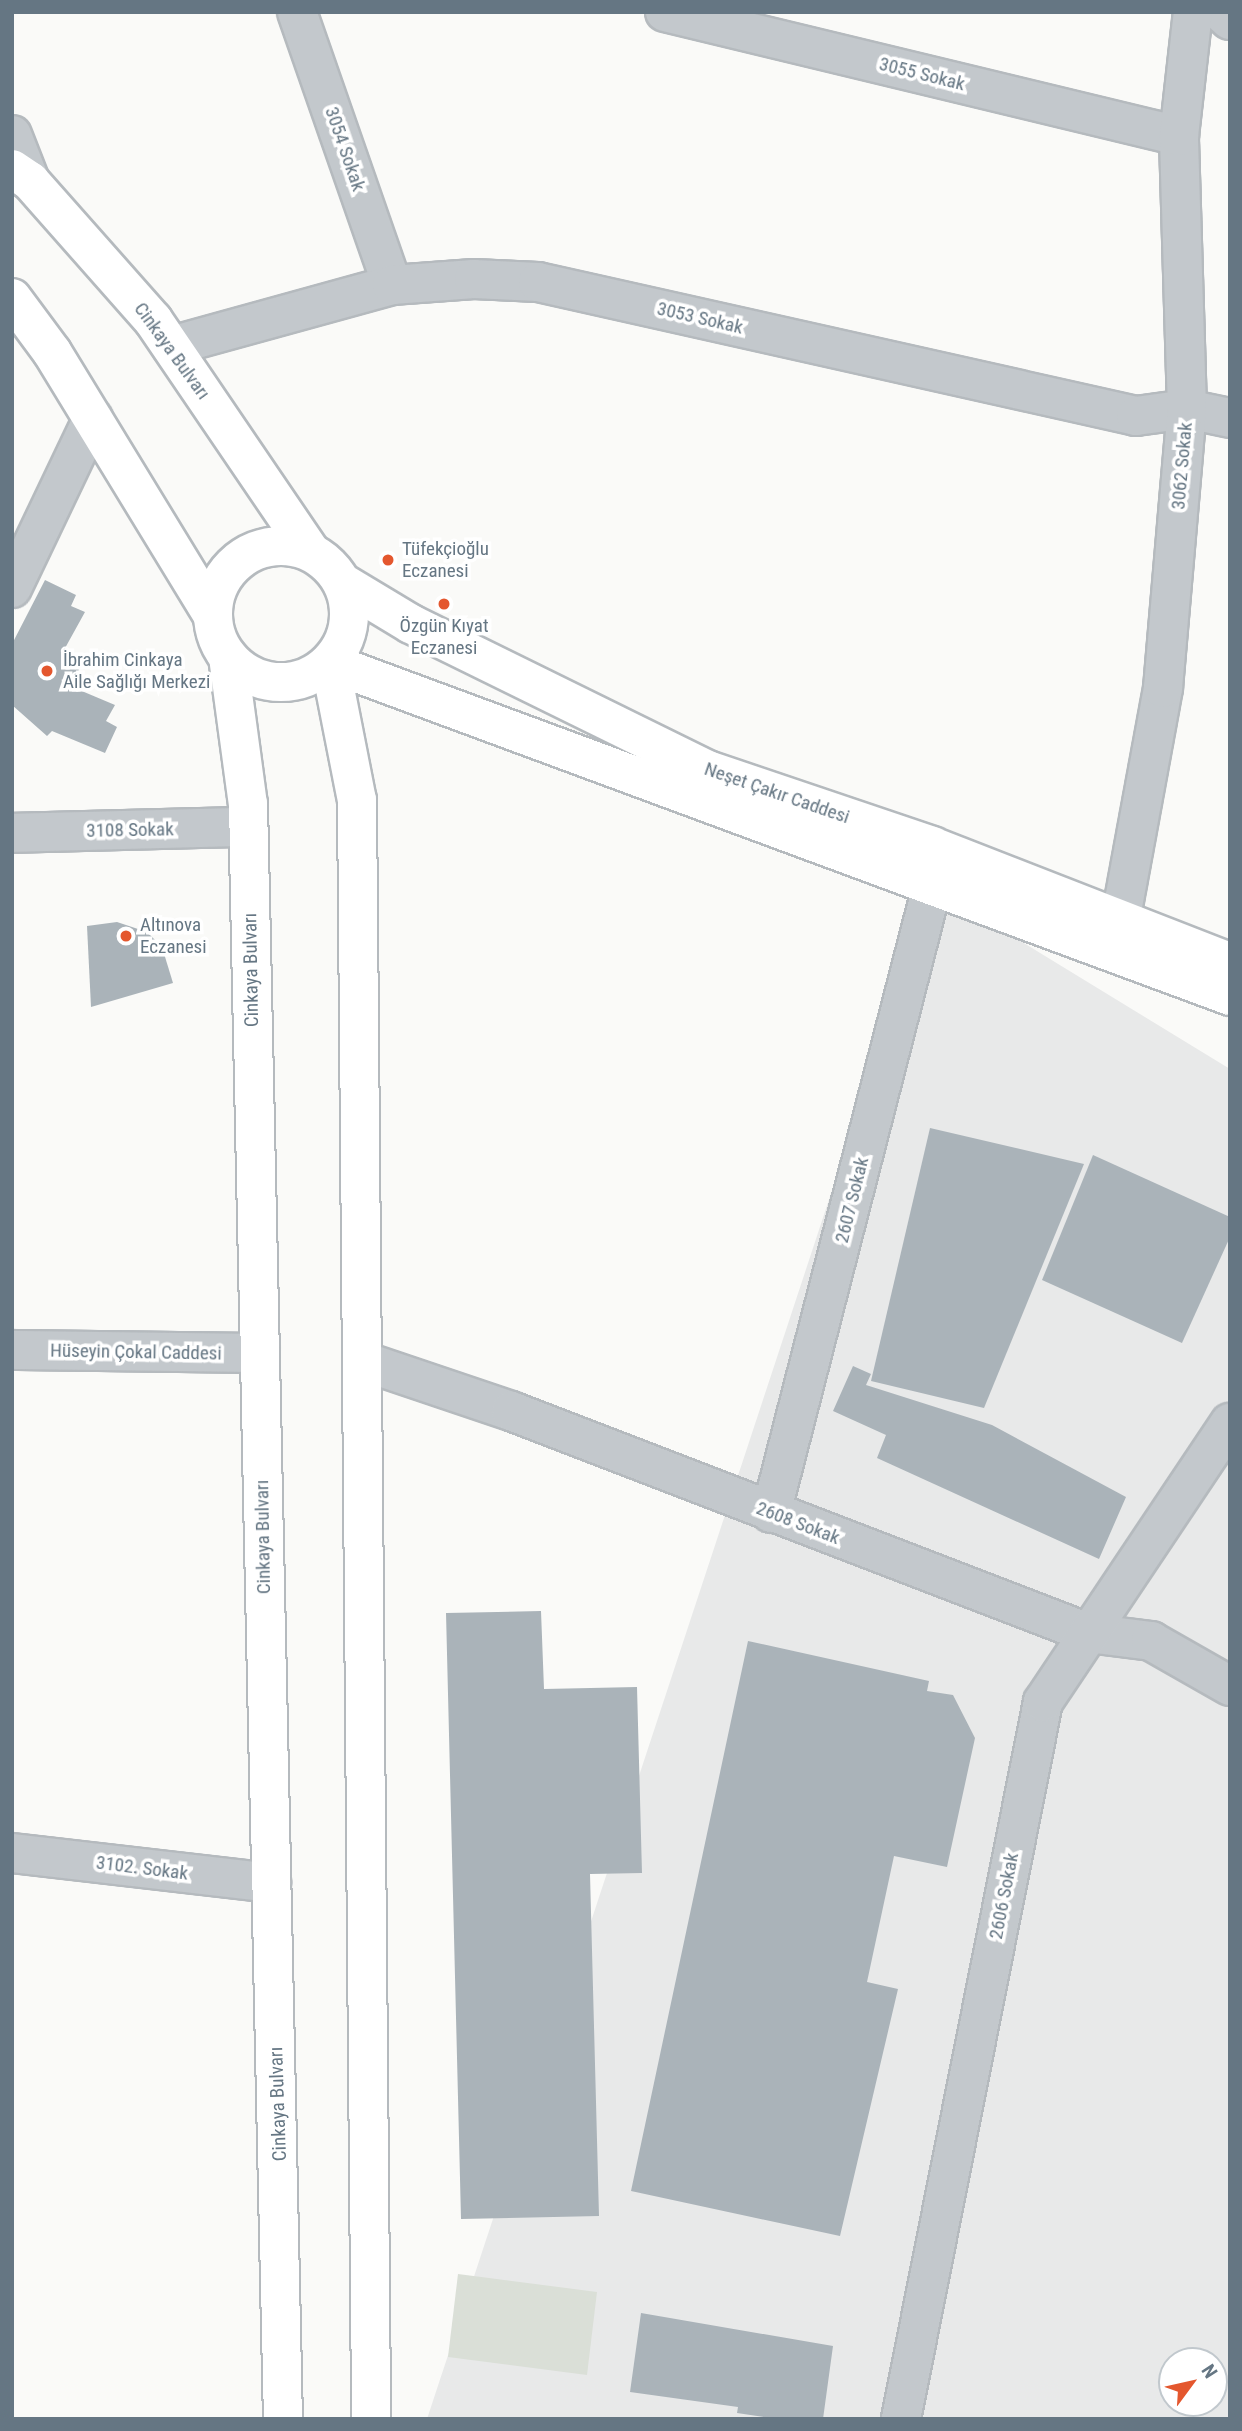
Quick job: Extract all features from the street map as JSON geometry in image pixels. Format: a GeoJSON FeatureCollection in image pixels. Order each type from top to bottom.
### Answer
{"type":"FeatureCollection","features":[{"type":"Feature","properties":{"kind":"main road","name":"Cinkaya Bulvarı"},"geometry":{"type":"LineString","coordinates":[[21,175],[171,346],[310,551]]}},
{"type":"Feature","properties":{"kind":"main road"},"geometry":{"type":"LineString","coordinates":[[12,298],[93,418],[213,616],[228,657],[242,670],[277,683],[315,675],[330,663],[349,625],[343,583],[310,551],[264,547],[243,556],[226,572],[213,616]]}},
{"type":"Feature","properties":{"kind":"main road","name":"Neşet Çakır Caddesi"},"geometry":{"type":"LineString","coordinates":[[343,583],[411,624],[708,770],[1121,917],[1230,961]]}},
{"type":"Feature","properties":{"kind":"main road","name":"Cinkaya Bulvarı"},"geometry":{"type":"LineString","coordinates":[[228,657],[248,827],[283,2419]]}},
{"type":"Feature","properties":{"kind":"main road"},"geometry":{"type":"LineString","coordinates":[[330,663],[357,800],[371,2419]]}},
{"type":"Feature","properties":{"kind":"main road","name":"Neşet Çakır Caddesi"},"geometry":{"type":"LineString","coordinates":[[330,663],[1230,996]]}},
{"type":"Feature","properties":{"kind":"street","name":"3054 Sokak"},"geometry":{"type":"LineString","coordinates":[[297,12],[392,285]]}},
{"type":"Feature","properties":{"kind":"street","name":"3055 Sokak"},"geometry":{"type":"LineString","coordinates":[[665,12],[1179,136]]}},
{"type":"Feature","properties":{"kind":"street","name":"3062 Sokak"},"geometry":{"type":"LineString","coordinates":[[1121,917],[1163,688],[1187,409],[1179,136],[1193,12]]}},
{"type":"Feature","properties":{"kind":"street"},"geometry":{"type":"LineString","coordinates":[[1221,12],[1230,20]]}},
{"type":"Feature","properties":{"kind":"street"},"geometry":{"type":"LineString","coordinates":[[12,135],[21,175]]}},
{"type":"Feature","properties":{"kind":"street","name":"3053 Sokak"},"geometry":{"type":"LineString","coordinates":[[171,346],[392,285],[474,279],[538,282],[1136,416],[1187,409],[1230,418]]}},
{"type":"Feature","properties":{"kind":"street"},"geometry":{"type":"LineString","coordinates":[[12,588],[93,418]]}},
{"type":"Feature","properties":{"kind":"street","name":"3108 Sokak"},"geometry":{"type":"LineString","coordinates":[[12,833],[248,827]]}},
{"type":"Feature","properties":{"kind":"street","name":"2607 Sokak"},"geometry":{"type":"LineString","coordinates":[[771,1513],[932,887]]}},
{"type":"Feature","properties":{"kind":"street","name":"Hüseyin Çokal Caddesi"},"geometry":{"type":"LineString","coordinates":[[12,1350],[260,1353]]}},
{"type":"Feature","properties":{"kind":"street","name":"2608 Sokak"},"geometry":{"type":"LineString","coordinates":[[363,1361],[511,1411],[1088,1633],[1151,1641],[1230,1686]]}},
{"type":"Feature","properties":{"kind":"street","name":"2606 Sokak"},"geometry":{"type":"LineString","coordinates":[[901,2419],[1043,1702],[1230,1423]]}},
{"type":"Feature","properties":{"kind":"street","name":"3102. Sokak"},"geometry":{"type":"LineString","coordinates":[[12,1853],[271,1883]]}},
{"type":"Feature","properties":{"kind":"shaded area"},"geometry":{"type":"Polygon","coordinates":[[[932,887],[1230,1069],[1230,2419],[427,2419],[932,887]]]}},
{"type":"Feature","properties":{"kind":"shaded area"},"geometry":{"type":"Polygon","coordinates":[[[458,2274],[597,2292],[587,2375],[448,2357],[458,2274]]]}},
{"type":"Feature","properties":{"kind":"building","name":"İbrahim Cinkaya Aile Sağlığı Merkezi"},"geometry":{"type":"Polygon","coordinates":[[[45,580],[76,595],[71,606],[85,612],[64,650],[79,666],[77,689],[115,705],[106,721],[117,727],[105,753],[52,731],[47,736],[12,705],[12,644],[45,580]]]}},
{"type":"Feature","properties":{"kind":"building"},"geometry":{"type":"Polygon","coordinates":[[[117,922],[147,932],[162,947],[173,983],[91,1007],[87,926],[117,922]]]}},
{"type":"Feature","properties":{"kind":"building"},"geometry":{"type":"Polygon","coordinates":[[[930,1128],[1084,1164],[984,1408],[871,1381],[930,1128]]]}},
{"type":"Feature","properties":{"kind":"building"},"geometry":{"type":"Polygon","coordinates":[[[1093,1155],[1230,1217],[1230,1237],[1182,1343],[1042,1280],[1093,1155]]]}},
{"type":"Feature","properties":{"kind":"building"},"geometry":{"type":"Polygon","coordinates":[[[853,1366],[871,1374],[866,1385],[992,1425],[1126,1497],[1099,1559],[877,1458],[886,1435],[833,1411],[853,1366]]]}},
{"type":"Feature","properties":{"kind":"building"},"geometry":{"type":"Polygon","coordinates":[[[541,1611],[544,1689],[637,1687],[642,1873],[590,1874],[599,2216],[461,2219],[446,1613],[541,1611]]]}},
{"type":"Feature","properties":{"kind":"building"},"geometry":{"type":"Polygon","coordinates":[[[748,1641],[929,1681],[927,1691],[953,1695],[975,1738],[947,1867],[894,1856],[867,1982],[898,1989],[840,2236],[631,2191],[748,1641]]]}},
{"type":"Feature","properties":{"kind":"building"},"geometry":{"type":"Polygon","coordinates":[[[641,2313],[833,2346],[823,2419],[777,2419],[737,2413],[738,2407],[630,2392],[641,2313]]]}},
{"type":"Feature","properties":{"kind":"place","name":"Tüfekçioğlu Eczanesi"},"geometry":{"type":"Point","coordinates":[388,560]}},
{"type":"Feature","properties":{"kind":"place","name":"Özgün Kıyat Eczanesi"},"geometry":{"type":"Point","coordinates":[444,604]}},
{"type":"Feature","properties":{"kind":"place","name":"İbrahim Cinkaya Aile Sağlığı Merkezi"},"geometry":{"type":"Point","coordinates":[47,671]}},
{"type":"Feature","properties":{"kind":"place","name":"Altınova Eczanesi"},"geometry":{"type":"Point","coordinates":[126,936]}}]}
